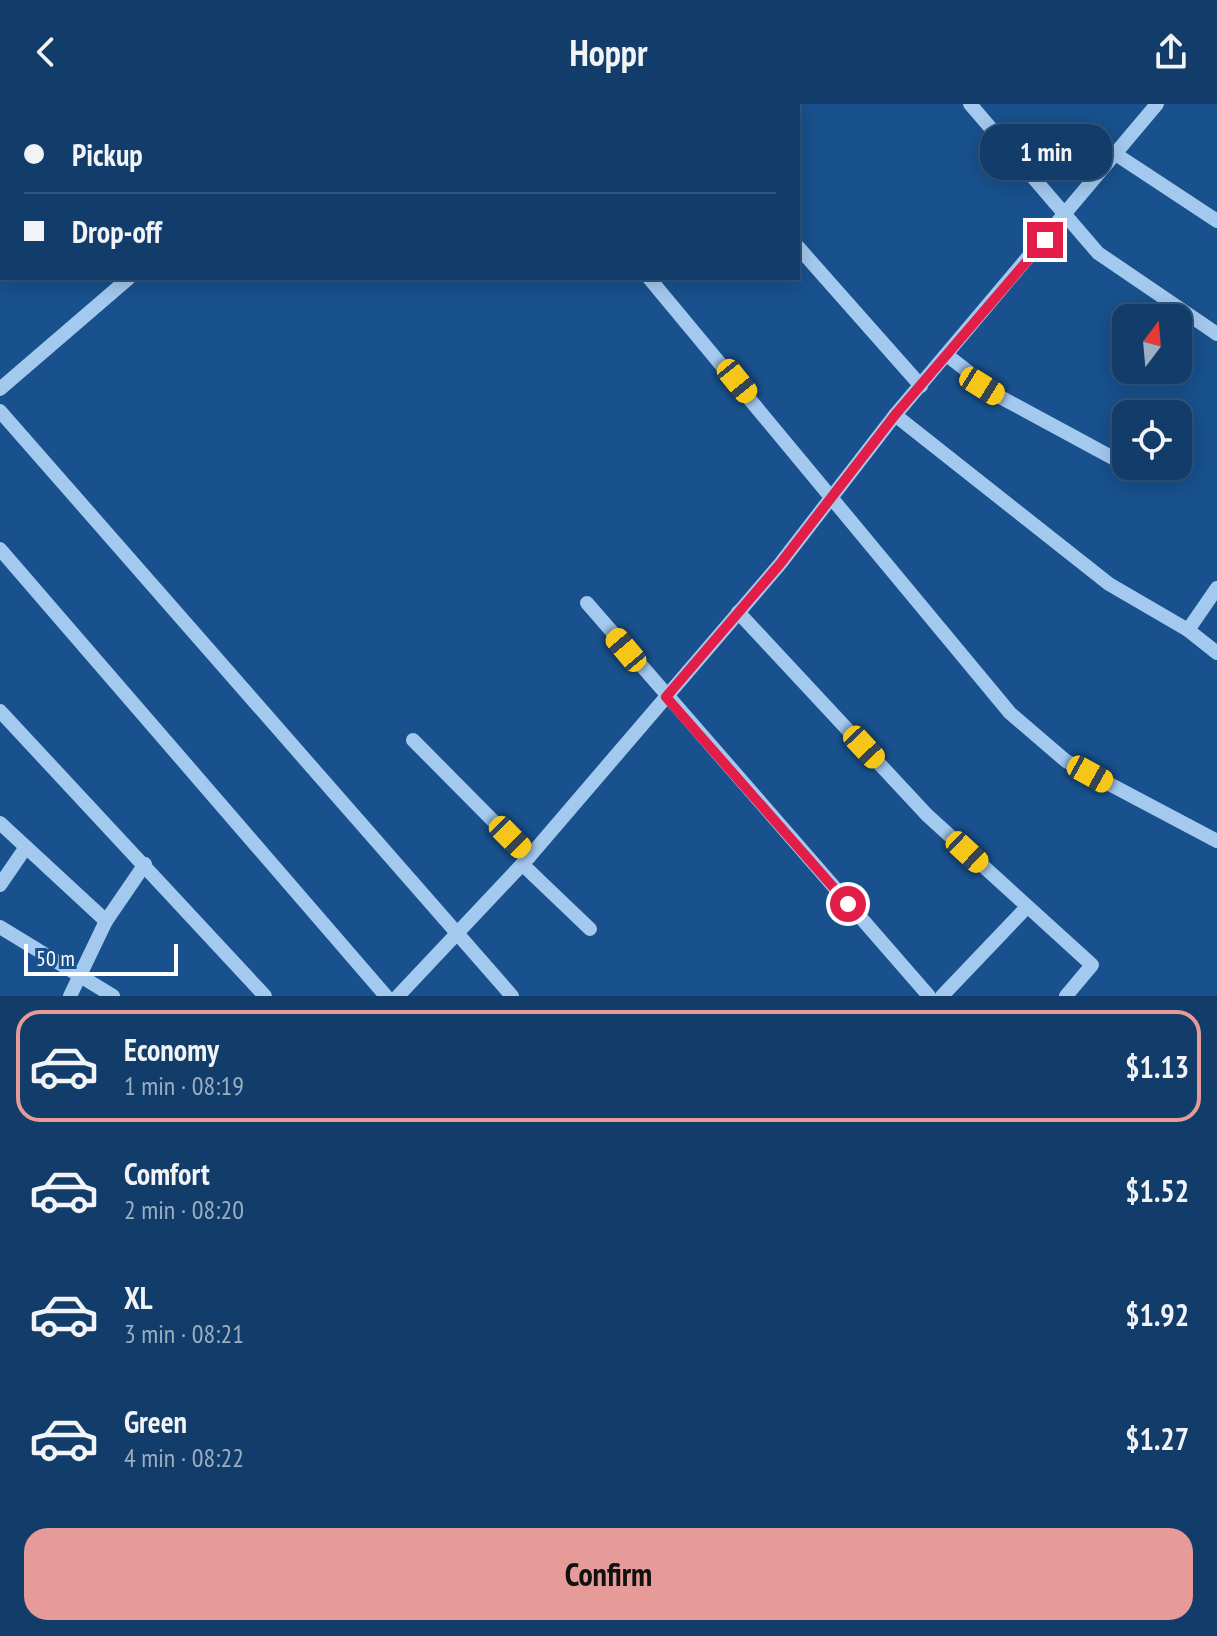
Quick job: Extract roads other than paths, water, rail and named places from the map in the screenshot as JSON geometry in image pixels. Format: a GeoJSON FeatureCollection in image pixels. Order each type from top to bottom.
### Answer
{"type":"FeatureCollection","features":[{"type":"Feature","properties":{"kind":"street"},"geometry":{"type":"LineString","coordinates":[[970,104],[1098,253],[1217,334]]}},
{"type":"Feature","properties":{"kind":"street"},"geometry":{"type":"LineString","coordinates":[[398,996],[525,860],[666,697],[895,415],[948,356],[1157,104]]}},
{"type":"Feature","properties":{"kind":"street"},"geometry":{"type":"LineString","coordinates":[[1114,153],[1217,221]]}},
{"type":"Feature","properties":{"kind":"street"},"geometry":{"type":"LineString","coordinates":[[800,249],[921,386]]}},
{"type":"Feature","properties":{"kind":"street"},"geometry":{"type":"LineString","coordinates":[[0,389],[127,280]]}},
{"type":"Feature","properties":{"kind":"street"},"geometry":{"type":"LineString","coordinates":[[651,280],[1010,713],[1066,761],[1217,841]]}},
{"type":"Feature","properties":{"kind":"street"},"geometry":{"type":"LineString","coordinates":[[948,356],[992,392],[1112,457]]}},
{"type":"Feature","properties":{"kind":"street"},"geometry":{"type":"LineString","coordinates":[[0,411],[512,996]]}},
{"type":"Feature","properties":{"kind":"street"},"geometry":{"type":"LineString","coordinates":[[895,415],[1109,584],[1188,630],[1217,653]]}},
{"type":"Feature","properties":{"kind":"street"},"geometry":{"type":"LineString","coordinates":[[0,549],[386,996]]}},
{"type":"Feature","properties":{"kind":"street"},"geometry":{"type":"LineString","coordinates":[[1188,630],[1217,588]]}},
{"type":"Feature","properties":{"kind":"street"},"geometry":{"type":"LineString","coordinates":[[587,603],[929,996]]}},
{"type":"Feature","properties":{"kind":"street"},"geometry":{"type":"LineString","coordinates":[[738,612],[927,815],[1092,965],[1066,996]]}},
{"type":"Feature","properties":{"kind":"street"},"geometry":{"type":"LineString","coordinates":[[0,711],[265,996]]}},
{"type":"Feature","properties":{"kind":"street"},"geometry":{"type":"LineString","coordinates":[[413,740],[590,929]]}},
{"type":"Feature","properties":{"kind":"street"},"geometry":{"type":"LineString","coordinates":[[0,823],[106,921]]}},
{"type":"Feature","properties":{"kind":"street"},"geometry":{"type":"LineString","coordinates":[[0,885],[26,847]]}},
{"type":"Feature","properties":{"kind":"street"},"geometry":{"type":"LineString","coordinates":[[70,996],[106,921],[145,864]]}},
{"type":"Feature","properties":{"kind":"street"},"geometry":{"type":"LineString","coordinates":[[942,996],[1026,908]]}},
{"type":"Feature","properties":{"kind":"street"},"geometry":{"type":"LineString","coordinates":[[0,927],[113,996]]}}]}
